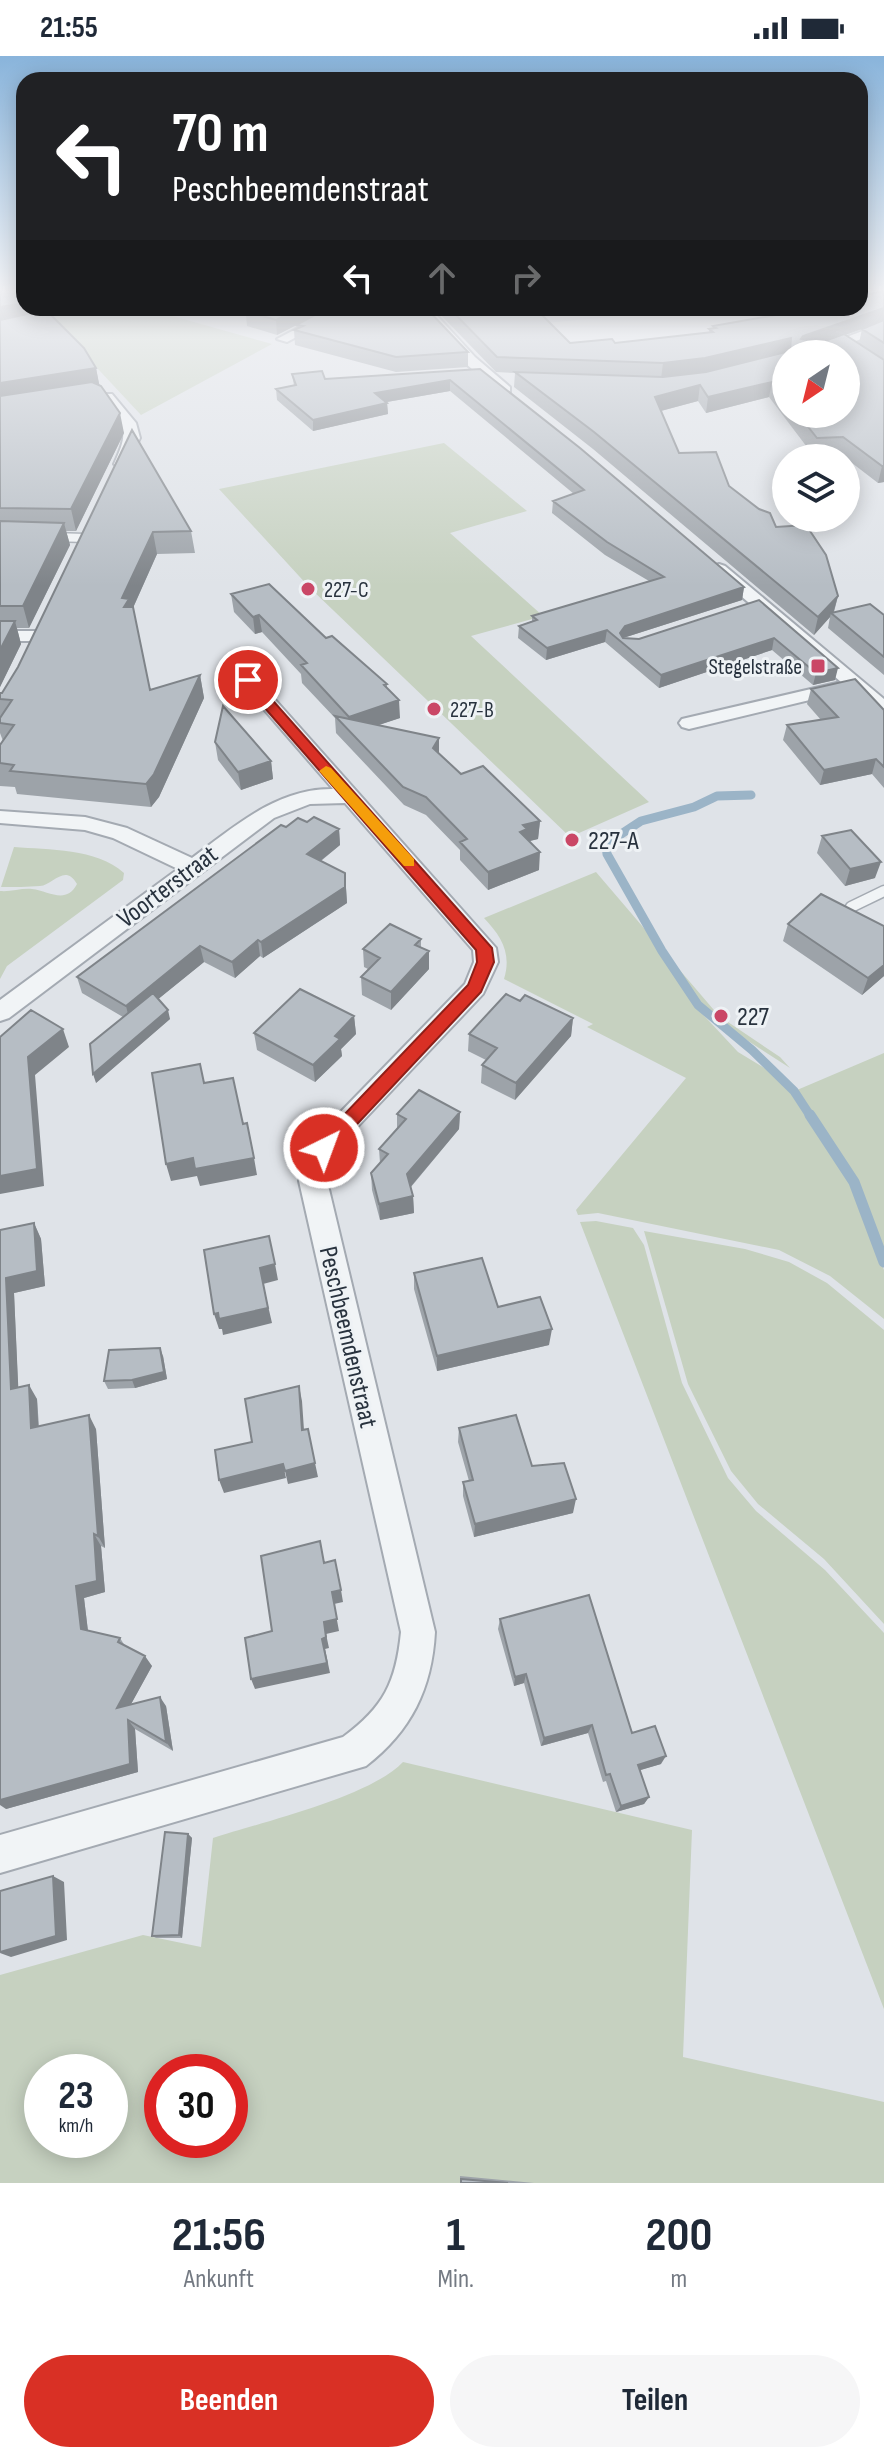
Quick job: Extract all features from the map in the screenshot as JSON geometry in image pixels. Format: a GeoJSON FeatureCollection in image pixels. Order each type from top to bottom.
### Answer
{"type":"FeatureCollection","features":[{"type":"Feature","properties":{"kind":"street"},"geometry":{"type":"LineString","coordinates":[[498,387],[515,398]]}},
{"type":"Feature","properties":{"kind":"street"},"geometry":{"type":"LineString","coordinates":[[59,400],[89,395],[107,397],[129,423],[133,438],[115,475]]}},
{"type":"Feature","properties":{"kind":"street"},"geometry":{"type":"LineString","coordinates":[[701,554],[752,606],[856,684],[884,709]]}},
{"type":"Feature","properties":{"kind":"street"},"geometry":{"type":"LineString","coordinates":[[0,636],[39,636]]}},
{"type":"Feature","properties":{"kind":"street","name":"Peschbeemdenstraat"},"geometry":{"type":"LineString","coordinates":[[0,1854],[353,1753],[373,1739],[389,1722],[413,1678],[418,1632],[313,1181],[315,1163],[324,1148],[475,988],[486,962],[484,948],[248,680]]}},
{"type":"Feature","properties":{"kind":"street"},"geometry":{"type":"LineString","coordinates":[[689,723],[856,684]]}},
{"type":"Feature","properties":{"kind":"street","name":"Voorterstraat"},"geometry":{"type":"LineString","coordinates":[[0,1012],[267,813],[307,796],[327,793],[349,797]]}},
{"type":"Feature","properties":{"kind":"street"},"geometry":{"type":"LineString","coordinates":[[0,817],[85,824],[120,833],[192,867]]}},
{"type":"Feature","properties":{"kind":"lane"},"geometry":{"type":"LineString","coordinates":[[39,537],[85,539]]}},
{"type":"Feature","properties":{"kind":"lane"},"geometry":{"type":"LineString","coordinates":[[851,907],[884,891]]}},
{"type":"Feature","properties":{"kind":"green space"},"geometry":{"type":"Polygon","coordinates":[[[115,387],[192,387],[141,415],[115,387]]]}},
{"type":"Feature","properties":{"kind":"green space"},"geometry":{"type":"Polygon","coordinates":[[[444,443],[527,511],[450,533],[543,616],[471,636],[649,802],[570,837],[310,588],[219,489],[444,443]]]}},
{"type":"Feature","properties":{"kind":"green space"},"geometry":{"type":"Polygon","coordinates":[[[14,847],[86,855],[113,865],[124,873],[123,880],[7,966],[0,979],[0,891],[32,889],[62,895],[68,894],[77,884],[68,875],[63,875],[40,886],[1,887],[14,847]]]}},
{"type":"Feature","properties":{"kind":"green space"},"geometry":{"type":"Polygon","coordinates":[[[596,872],[719,1016],[780,1057],[790,1068],[739,1035],[701,1004],[695,1006],[738,1052],[771,1072],[790,1092],[851,1183],[884,1270],[884,1319],[830,1276],[779,1250],[598,1213],[578,1215],[576,1210],[686,1078],[587,1027],[593,1024],[504,979],[506,953],[484,918],[596,872]]]}},
{"type":"Feature","properties":{"kind":"green space"},"geometry":{"type":"Polygon","coordinates":[[[884,1053],[884,1251],[857,1179],[797,1090],[884,1053]]]}},
{"type":"Feature","properties":{"kind":"green space"},"geometry":{"type":"Polygon","coordinates":[[[596,1221],[633,1228],[644,1245],[682,1383],[728,1478],[756,1511],[825,1570],[884,1633],[884,2009],[580,1222],[596,1221]]]}},
{"type":"Feature","properties":{"kind":"green space"},"geometry":{"type":"Polygon","coordinates":[[[644,1231],[745,1249],[789,1262],[827,1283],[884,1330],[884,1624],[824,1559],[758,1504],[731,1471],[688,1384],[644,1231]]]}},
{"type":"Feature","properties":{"kind":"green space"},"geometry":{"type":"Polygon","coordinates":[[[403,1762],[692,1830],[683,2057],[884,2102],[884,2183],[0,2183],[0,1975],[143,1935],[201,1947],[213,1838],[286,1816],[366,1786],[403,1762]]]}},
{"type":"Feature","properties":{"kind":"building"},"geometry":{"type":"Polygon","coordinates":[[[57,387],[102,387],[120,413],[71,509],[0,508],[0,396],[57,387]]]}},
{"type":"Feature","properties":{"kind":"building"},"geometry":{"type":"Polygon","coordinates":[[[408,387],[375,393],[387,403],[313,420],[276,389],[408,387]]]}},
{"type":"Feature","properties":{"kind":"building"},"geometry":{"type":"Polygon","coordinates":[[[459,387],[503,387],[744,587],[625,626],[620,633],[623,638],[639,639],[759,600],[838,668],[816,673],[774,638],[661,675],[607,630],[547,648],[519,626],[537,620],[532,616],[664,577],[607,542],[553,501],[584,490],[459,387]]]}},
{"type":"Feature","properties":{"kind":"building"},"geometry":{"type":"Polygon","coordinates":[[[535,387],[692,387],[655,397],[679,453],[716,452],[729,486],[759,509],[770,513],[772,532],[811,532],[826,555],[838,596],[818,617],[594,432],[535,387]]]}},
{"type":"Feature","properties":{"kind":"building"},"geometry":{"type":"Polygon","coordinates":[[[702,387],[750,387],[708,397],[702,387]]]}},
{"type":"Feature","properties":{"kind":"building"},"geometry":{"type":"Polygon","coordinates":[[[860,387],[884,387],[884,466],[860,450],[860,444],[852,444],[843,437],[817,438],[809,428],[860,428],[860,387]]]}},
{"type":"Feature","properties":{"kind":"building"},"geometry":{"type":"Polygon","coordinates":[[[132,430],[191,531],[153,532],[122,598],[129,599],[124,607],[133,607],[150,690],[200,675],[154,774],[146,784],[10,771],[14,765],[0,763],[0,745],[14,725],[0,723],[0,718],[12,700],[0,699],[0,693],[18,667],[132,430]]]}},
{"type":"Feature","properties":{"kind":"building"},"geometry":{"type":"Polygon","coordinates":[[[0,521],[64,523],[23,606],[0,606],[0,521]]]}},
{"type":"Feature","properties":{"kind":"building"},"geometry":{"type":"Polygon","coordinates":[[[269,584],[326,638],[332,636],[387,684],[384,685],[399,700],[349,717],[301,665],[307,663],[259,615],[253,617],[231,594],[269,584]]]}},
{"type":"Feature","properties":{"kind":"building"},"geometry":{"type":"Polygon","coordinates":[[[870,604],[884,615],[884,657],[831,613],[870,604]]]}},
{"type":"Feature","properties":{"kind":"building"},"geometry":{"type":"Polygon","coordinates":[[[0,621],[15,621],[0,650],[0,621]]]}},
{"type":"Feature","properties":{"kind":"building"},"geometry":{"type":"Polygon","coordinates":[[[855,679],[884,710],[884,767],[876,759],[824,770],[787,725],[838,717],[811,689],[855,679]]]}},
{"type":"Feature","properties":{"kind":"building"},"geometry":{"type":"Polygon","coordinates":[[[223,706],[271,761],[238,772],[215,742],[223,706]]]}},
{"type":"Feature","properties":{"kind":"building"},"geometry":{"type":"Polygon","coordinates":[[[335,716],[439,738],[433,748],[461,774],[483,766],[540,821],[523,825],[527,829],[520,832],[540,852],[488,872],[460,842],[467,839],[426,797],[403,787],[335,716]]]}},
{"type":"Feature","properties":{"kind":"building"},"geometry":{"type":"Polygon","coordinates":[[[314,817],[339,829],[307,854],[345,873],[345,887],[261,942],[258,940],[232,962],[200,946],[126,1006],[77,977],[281,825],[286,827],[298,818],[307,822],[314,817]]]}},
{"type":"Feature","properties":{"kind":"building"},"geometry":{"type":"Polygon","coordinates":[[[851,830],[881,862],[850,869],[822,836],[851,830]]]}},
{"type":"Feature","properties":{"kind":"building"},"geometry":{"type":"Polygon","coordinates":[[[821,894],[884,926],[884,965],[868,978],[788,924],[821,894]]]}},
{"type":"Feature","properties":{"kind":"building"},"geometry":{"type":"Polygon","coordinates":[[[390,924],[421,939],[415,945],[429,951],[391,992],[361,977],[380,958],[363,949],[390,924]]]}},
{"type":"Feature","properties":{"kind":"building"},"geometry":{"type":"Polygon","coordinates":[[[300,989],[354,1016],[335,1036],[340,1039],[313,1065],[254,1033],[300,989]]]}},
{"type":"Feature","properties":{"kind":"building"},"geometry":{"type":"Polygon","coordinates":[[[153,993],[168,1010],[93,1074],[90,1044],[153,993]]]}},
{"type":"Feature","properties":{"kind":"building"},"geometry":{"type":"Polygon","coordinates":[[[506,994],[520,1001],[525,995],[573,1018],[516,1083],[482,1065],[497,1048],[469,1034],[506,994]]]}},
{"type":"Feature","properties":{"kind":"building"},"geometry":{"type":"Polygon","coordinates":[[[31,1010],[63,1029],[28,1057],[37,1169],[0,1176],[0,1037],[31,1010]]]}},
{"type":"Feature","properties":{"kind":"building"},"geometry":{"type":"Polygon","coordinates":[[[200,1064],[204,1083],[233,1078],[254,1158],[195,1169],[193,1158],[166,1164],[152,1073],[200,1064]]]}},
{"type":"Feature","properties":{"kind":"building"},"geometry":{"type":"Polygon","coordinates":[[[419,1090],[460,1112],[407,1174],[413,1196],[379,1204],[371,1173],[388,1154],[379,1149],[406,1119],[397,1114],[419,1090]]]}},
{"type":"Feature","properties":{"kind":"building"},"geometry":{"type":"Polygon","coordinates":[[[34,1223],[37,1271],[6,1278],[11,1389],[29,1385],[31,1428],[89,1415],[98,1536],[94,1534],[97,1581],[76,1586],[81,1629],[120,1638],[118,1642],[145,1656],[117,1708],[160,1697],[166,1742],[128,1720],[130,1764],[0,1800],[0,1230],[34,1223]]]}},
{"type":"Feature","properties":{"kind":"building"},"geometry":{"type":"Polygon","coordinates":[[[269,1236],[275,1264],[260,1268],[268,1308],[219,1319],[218,1313],[214,1314],[204,1250],[269,1236]]]}},
{"type":"Feature","properties":{"kind":"building"},"geometry":{"type":"Polygon","coordinates":[[[482,1258],[498,1307],[540,1297],[552,1329],[437,1356],[414,1273],[482,1258]]]}},
{"type":"Feature","properties":{"kind":"building"},"geometry":{"type":"Polygon","coordinates":[[[160,1348],[164,1372],[132,1380],[104,1381],[109,1350],[160,1348]]]}},
{"type":"Feature","properties":{"kind":"building"},"geometry":{"type":"Polygon","coordinates":[[[299,1386],[302,1430],[308,1429],[315,1463],[285,1471],[283,1464],[219,1480],[215,1450],[252,1442],[245,1399],[299,1386]]]}},
{"type":"Feature","properties":{"kind":"building"},"geometry":{"type":"Polygon","coordinates":[[[516,1415],[532,1466],[564,1463],[576,1499],[475,1524],[463,1482],[473,1480],[459,1428],[516,1415]]]}},
{"type":"Feature","properties":{"kind":"building"},"geometry":{"type":"Polygon","coordinates":[[[320,1541],[324,1563],[335,1560],[341,1590],[332,1592],[337,1619],[324,1622],[326,1637],[322,1639],[327,1663],[251,1679],[245,1638],[272,1631],[261,1556],[320,1541]]]}},
{"type":"Feature","properties":{"kind":"building"},"geometry":{"type":"Polygon","coordinates":[[[589,1595],[632,1733],[655,1726],[666,1756],[638,1765],[649,1797],[621,1806],[610,1774],[606,1775],[592,1725],[544,1738],[526,1674],[515,1677],[500,1619],[589,1595]]]}},
{"type":"Feature","properties":{"kind":"building"},"geometry":{"type":"Polygon","coordinates":[[[165,1832],[188,1834],[179,1935],[152,1936],[165,1832]]]}},
{"type":"Feature","properties":{"kind":"building"},"geometry":{"type":"Polygon","coordinates":[[[53,1876],[56,1936],[0,1952],[0,1891],[53,1876]]]}},
{"type":"Feature","properties":{"kind":"building"},"geometry":{"type":"Polygon","coordinates":[[[461,2179],[508,2183],[461,2183],[461,2179]]]}},
{"type":"Feature","properties":{"kind":"waterway"},"geometry":{"type":"LineString","coordinates":[[751,795],[717,796],[694,807],[641,821],[606,844],[607,854],[662,951],[698,1005],[752,1050],[794,1091],[811,1117]]}},
{"type":"Feature","properties":{"kind":"waterway"},"geometry":{"type":"LineString","coordinates":[[810,1115],[854,1182],[884,1262]]}},
{"type":"Feature","properties":{"kind":"slow traffic"},"geometry":{"type":"LineString","coordinates":[[326,771],[409,863]]}},
{"type":"Feature","properties":{"kind":"place","name":"227-C"},"geometry":{"type":"Point","coordinates":[308,589]}},
{"type":"Feature","properties":{"kind":"place","name":"Stegelstraße"},"geometry":{"type":"Point","coordinates":[818,666]}},
{"type":"Feature","properties":{"kind":"place","name":"227-B"},"geometry":{"type":"Point","coordinates":[434,709]}},
{"type":"Feature","properties":{"kind":"place","name":"227-A"},"geometry":{"type":"Point","coordinates":[572,840]}},
{"type":"Feature","properties":{"kind":"place","name":"227"},"geometry":{"type":"Point","coordinates":[721,1016]}},
{"type":"Feature","properties":{"kind":"route"},"geometry":{"type":"LineString","coordinates":[[248,680],[484,948],[486,962],[475,988],[324,1148]]}}]}
